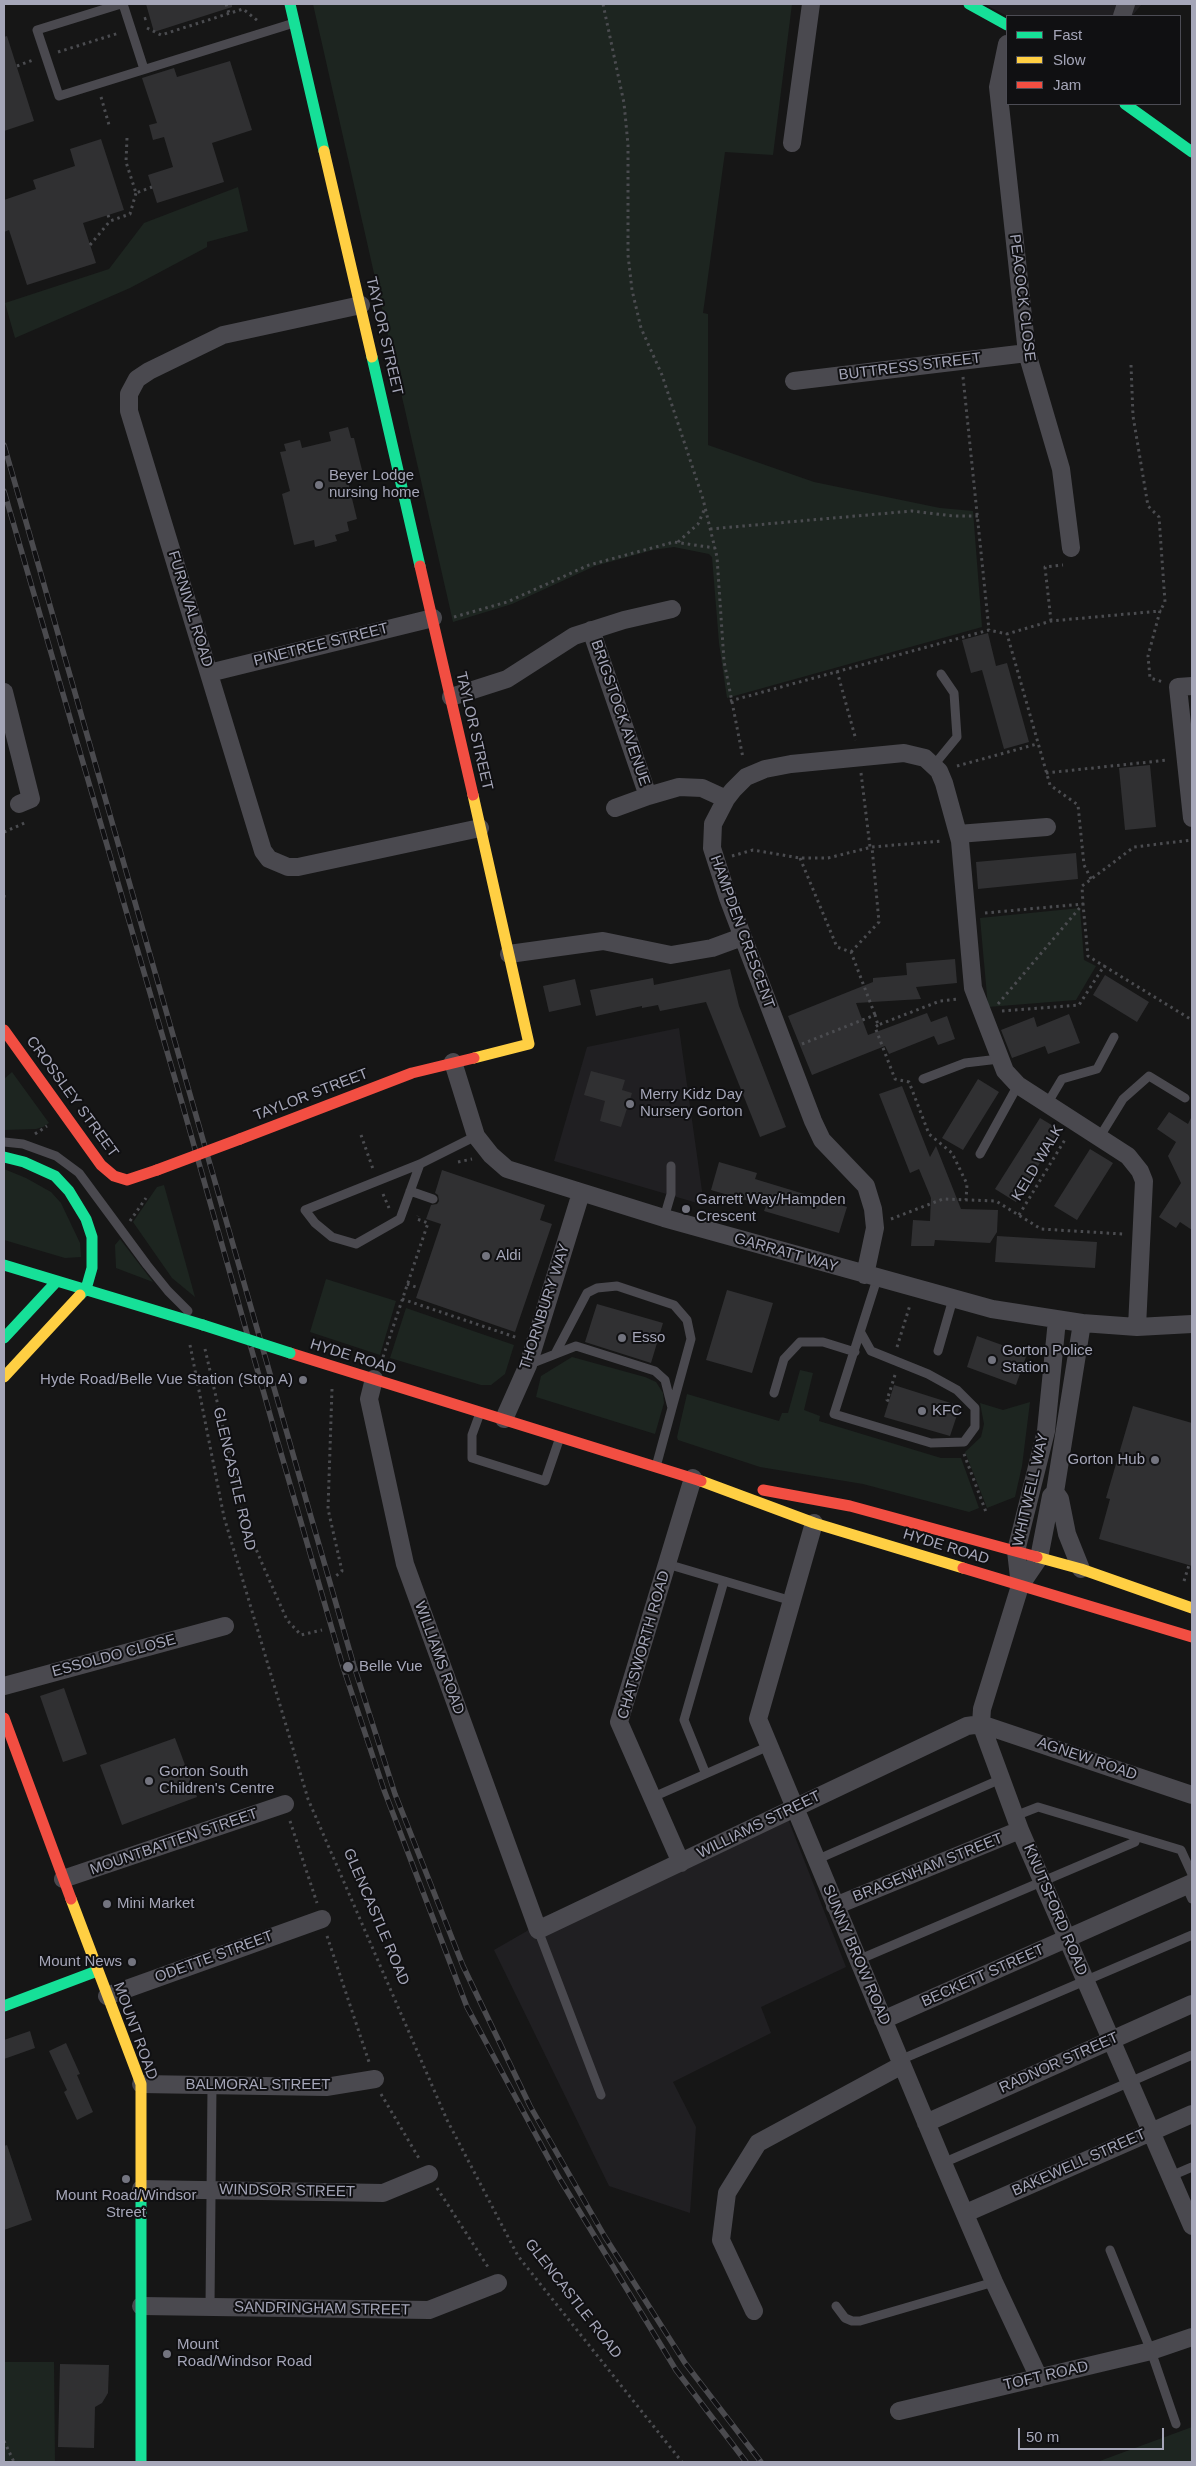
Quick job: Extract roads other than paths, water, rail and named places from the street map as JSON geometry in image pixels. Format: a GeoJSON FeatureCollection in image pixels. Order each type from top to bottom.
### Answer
{"type":"FeatureCollection","features":[{"type":"Feature","properties":{"kind":"main road"},"geometry":{"type":"LineString","coordinates":[[968,4],[1006,23]]}},
{"type":"Feature","properties":{"kind":"main road","name":"TAYLOR STREET"},"geometry":{"type":"LineString","coordinates":[[120,1180],[136,1178],[412,1073],[529,1044],[362,305],[291,7]]}},
{"type":"Feature","properties":{"kind":"main road"},"geometry":{"type":"LineString","coordinates":[[1126,105],[1192,152]]}},
{"type":"Feature","properties":{"kind":"main road","name":"CROSSLEY STREET"},"geometry":{"type":"LineString","coordinates":[[4,1030],[101,1164],[120,1180]]}},
{"type":"Feature","properties":{"kind":"main road"},"geometry":{"type":"LineString","coordinates":[[4,1157],[24,1162],[54,1176],[69,1190],[80,1207],[92,1237],[92,1268],[86,1289],[4,1377]]}},
{"type":"Feature","properties":{"kind":"main road","name":"HYDE ROAD"},"geometry":{"type":"LineString","coordinates":[[4,1266],[86,1289],[656,1468],[693,1478],[850,1506],[1081,1569],[1192,1608]]}},
{"type":"Feature","properties":{"kind":"main road"},"geometry":{"type":"LineString","coordinates":[[4,1338],[57,1281]]}},
{"type":"Feature","properties":{"kind":"main road","name":"HYDE ROAD"},"geometry":{"type":"LineString","coordinates":[[693,1478],[814,1523],[1192,1637]]}},
{"type":"Feature","properties":{"kind":"main road","name":"MOUNT ROAD"},"geometry":{"type":"LineString","coordinates":[[4,1718],[97,1972],[141,2084],[141,2462]]}},
{"type":"Feature","properties":{"kind":"main road"},"geometry":{"type":"LineString","coordinates":[[4,2006],[97,1972]]}},
{"type":"Feature","properties":{"kind":"street"},"geometry":{"type":"LineString","coordinates":[[792,143],[811,4]]}},
{"type":"Feature","properties":{"kind":"street","name":"PEACOCK CLOSE"},"geometry":{"type":"LineString","coordinates":[[1006,49],[998,88],[1027,353],[1061,469],[1071,548]]}},
{"type":"Feature","properties":{"kind":"street","name":"FURNIVAL ROAD"},"geometry":{"type":"LineString","coordinates":[[362,305],[224,335],[149,371],[137,379],[129,394],[129,411],[263,851],[269,859],[288,868],[298,867],[480,828]]}},
{"type":"Feature","properties":{"kind":"street","name":"BUTTRESS STREET"},"geometry":{"type":"LineString","coordinates":[[794,381],[1027,353]]}},
{"type":"Feature","properties":{"kind":"street"},"geometry":{"type":"LineString","coordinates":[[451,697],[507,679],[524,670],[563,642],[591,630],[672,609]]}},
{"type":"Feature","properties":{"kind":"street","name":"PINETREE STREET"},"geometry":{"type":"LineString","coordinates":[[209,673],[433,620]]}},
{"type":"Feature","properties":{"kind":"street","name":"BRIGSTOCK AVENUE"},"geometry":{"type":"LineString","coordinates":[[591,630],[648,796]]}},
{"type":"Feature","properties":{"kind":"street"},"geometry":{"type":"LineString","coordinates":[[1185,686],[1186,758],[1192,818]]}},
{"type":"Feature","properties":{"kind":"street"},"geometry":{"type":"LineString","coordinates":[[4,692],[32,799],[19,804]]}},
{"type":"Feature","properties":{"kind":"street","name":"HAMPDEN CRESCENT"},"geometry":{"type":"LineString","coordinates":[[871,1277],[875,1228],[873,1209],[866,1186],[822,1140],[813,1121],[742,937],[716,861],[712,848],[713,824],[726,799],[750,775],[770,767],[904,754],[916,755],[937,768]]}},
{"type":"Feature","properties":{"kind":"street"},"geometry":{"type":"LineString","coordinates":[[937,768],[959,837],[966,915],[983,1008],[999,1059],[1005,1071],[1018,1085],[1135,1162],[1144,1181],[1137,1327]]}},
{"type":"Feature","properties":{"kind":"street","name":"BRIGSTOCK AVENUE"},"geometry":{"type":"LineString","coordinates":[[615,808],[679,787],[702,788],[726,799]]}},
{"type":"Feature","properties":{"kind":"street"},"geometry":{"type":"LineString","coordinates":[[959,837],[1047,827]]}},
{"type":"Feature","properties":{"kind":"street"},"geometry":{"type":"LineString","coordinates":[[509,954],[604,942],[671,955],[712,948],[742,937]]}},
{"type":"Feature","properties":{"kind":"street","name":"GARRATT WAY"},"geometry":{"type":"LineString","coordinates":[[453,1062],[476,1136],[490,1156],[507,1169],[581,1194],[664,1218],[871,1277],[992,1309],[1082,1323],[1137,1327],[1192,1324]]}},
{"type":"Feature","properties":{"kind":"street","name":"THORNBURY WAY"},"geometry":{"type":"LineString","coordinates":[[504,1420],[528,1365],[581,1194]]}},
{"type":"Feature","properties":{"kind":"street","name":"WHITWELL WAY"},"geometry":{"type":"LineString","coordinates":[[1020,1586],[1016,1551],[1046,1431],[1057,1320]]}},
{"type":"Feature","properties":{"kind":"street","name":"WHITWELL WAY"},"geometry":{"type":"LineString","coordinates":[[1020,1586],[1039,1558],[1049,1503],[1055,1492],[1082,1323]]}},
{"type":"Feature","properties":{"kind":"street","name":"WILLIAMS ROAD"},"geometry":{"type":"LineString","coordinates":[[374,1379],[369,1399],[405,1564],[538,1930]]}},
{"type":"Feature","properties":{"kind":"street","name":"CHATSWORTH ROAD"},"geometry":{"type":"LineString","coordinates":[[681,1863],[619,1722],[693,1478]]}},
{"type":"Feature","properties":{"kind":"street","name":"WHITWELL WAY"},"geometry":{"type":"LineString","coordinates":[[1055,1492],[1060,1499],[1067,1534],[1081,1569]]}},
{"type":"Feature","properties":{"kind":"street","name":"SUNNY BROW ROAD"},"geometry":{"type":"LineString","coordinates":[[814,1523],[758,1718],[793,1807],[943,2163],[994,2282],[1039,2378]]}},
{"type":"Feature","properties":{"kind":"street","name":"KNUTSFORD ROAD"},"geometry":{"type":"LineString","coordinates":[[1020,1586],[982,1709],[981,1724],[1017,1823],[1129,2082],[1153,2131],[1192,2226]]}},
{"type":"Feature","properties":{"kind":"street","name":"ESSOLDO CLOSE"},"geometry":{"type":"LineString","coordinates":[[4,1686],[225,1626]]}},
{"type":"Feature","properties":{"kind":"street","name":"WILLIAMS STREET"},"geometry":{"type":"LineString","coordinates":[[538,1930],[681,1863],[793,1807],[967,1726],[981,1724]]}},
{"type":"Feature","properties":{"kind":"street","name":"AGNEW ROAD"},"geometry":{"type":"LineString","coordinates":[[981,1724],[1192,1795]]}},
{"type":"Feature","properties":{"kind":"street","name":"MOUNTBATTEN STREET"},"geometry":{"type":"LineString","coordinates":[[63,1879],[284,1804]]}},
{"type":"Feature","properties":{"kind":"street","name":"BRAGENHAM STREET"},"geometry":{"type":"LineString","coordinates":[[835,1906],[1017,1823]]}},
{"type":"Feature","properties":{"kind":"street","name":"BECKETT STREET"},"geometry":{"type":"LineString","coordinates":[[883,2020],[1191,1885]]}},
{"type":"Feature","properties":{"kind":"street","name":"ODETTE STREET"},"geometry":{"type":"LineString","coordinates":[[107,1996],[322,1919]]}},
{"type":"Feature","properties":{"kind":"street","name":"RADNOR STREET"},"geometry":{"type":"LineString","coordinates":[[926,2123],[1192,2004]]}},
{"type":"Feature","properties":{"kind":"street"},"geometry":{"type":"LineString","coordinates":[[754,2311],[720,2240],[727,2193],[758,2143],[901,2062]]}},
{"type":"Feature","properties":{"kind":"street","name":"BALMORAL STREET"},"geometry":{"type":"LineString","coordinates":[[141,2084],[326,2087],[375,2079]]}},
{"type":"Feature","properties":{"kind":"street","name":"BAKEWELL STREET"},"geometry":{"type":"LineString","coordinates":[[966,2213],[1192,2114]]}},
{"type":"Feature","properties":{"kind":"street","name":"WINDSOR STREET"},"geometry":{"type":"LineString","coordinates":[[141,2189],[383,2193],[428,2174]]}},
{"type":"Feature","properties":{"kind":"street","name":"SANDRINGHAM STREET"},"geometry":{"type":"LineString","coordinates":[[141,2306],[429,2310],[498,2282]]}},
{"type":"Feature","properties":{"kind":"street","name":"TOFT ROAD"},"geometry":{"type":"LineString","coordinates":[[899,2411],[1151,2351],[1192,2337]]}},
{"type":"Feature","properties":{"kind":"lane"},"geometry":{"type":"LineString","coordinates":[[144,69],[122,4],[38,30],[59,96],[295,23]]}},
{"type":"Feature","properties":{"kind":"lane"},"geometry":{"type":"LineString","coordinates":[[937,768],[957,737],[954,693],[941,674]]}},
{"type":"Feature","properties":{"kind":"lane"},"geometry":{"type":"LineString","coordinates":[[1047,1104],[1062,1079],[1097,1069],[1114,1037]]}},
{"type":"Feature","properties":{"kind":"lane"},"geometry":{"type":"LineString","coordinates":[[923,1080],[965,1063],[999,1059]]}},
{"type":"Feature","properties":{"kind":"lane"},"geometry":{"type":"LineString","coordinates":[[1099,1138],[1123,1099],[1149,1076],[1185,1098]]}},
{"type":"Feature","properties":{"kind":"lane"},"geometry":{"type":"LineString","coordinates":[[980,1154],[1018,1085]]}},
{"type":"Feature","properties":{"kind":"lane"},"geometry":{"type":"LineString","coordinates":[[420,1164],[400,1219],[356,1244],[332,1237],[315,1223],[306,1210],[420,1164],[476,1136]]}},
{"type":"Feature","properties":{"kind":"lane"},"geometry":{"type":"LineString","coordinates":[[4,1142],[23,1144],[56,1156],[79,1173],[168,1291],[202,1325]]}},
{"type":"Feature","properties":{"kind":"lane"},"geometry":{"type":"LineString","coordinates":[[664,1218],[671,1194],[670,1166]]}},
{"type":"Feature","properties":{"kind":"lane"},"geometry":{"type":"LineString","coordinates":[[410,1191],[433,1199]]}},
{"type":"Feature","properties":{"kind":"lane"},"geometry":{"type":"LineString","coordinates":[[861,1333],[870,1351],[928,1374],[957,1390],[975,1408],[975,1427],[964,1442],[960,1444],[931,1444],[834,1414],[861,1333],[871,1277]]}},
{"type":"Feature","properties":{"kind":"lane"},"geometry":{"type":"LineString","coordinates":[[556,1352],[587,1294],[596,1288],[618,1286],[674,1305],[687,1320],[692,1339],[656,1468]]}},
{"type":"Feature","properties":{"kind":"lane"},"geometry":{"type":"LineString","coordinates":[[938,1351],[953,1299]]}},
{"type":"Feature","properties":{"kind":"lane"},"geometry":{"type":"LineString","coordinates":[[774,1393],[784,1359],[790,1350],[800,1342],[823,1342],[855,1352]]}},
{"type":"Feature","properties":{"kind":"lane"},"geometry":{"type":"LineString","coordinates":[[528,1365],[556,1352],[576,1346],[655,1371],[665,1380],[672,1408]]}},
{"type":"Feature","properties":{"kind":"lane"},"geometry":{"type":"LineString","coordinates":[[480,1413],[472,1435],[472,1458],[545,1480],[560,1438]]}},
{"type":"Feature","properties":{"kind":"lane"},"geometry":{"type":"LineString","coordinates":[[667,1564],[792,1601]]}},
{"type":"Feature","properties":{"kind":"lane"},"geometry":{"type":"LineString","coordinates":[[705,1772],[684,1720],[724,1581]]}},
{"type":"Feature","properties":{"kind":"lane"},"geometry":{"type":"LineString","coordinates":[[651,1798],[705,1772],[769,1746]]}},
{"type":"Feature","properties":{"kind":"lane"},"geometry":{"type":"LineString","coordinates":[[816,1860],[1001,1779]]}},
{"type":"Feature","properties":{"kind":"lane"},"geometry":{"type":"LineString","coordinates":[[1017,1823],[1038,1807],[1181,1850],[1191,1885]]}},
{"type":"Feature","properties":{"kind":"lane"},"geometry":{"type":"LineString","coordinates":[[858,1960],[1135,1842],[1136,1837]]}},
{"type":"Feature","properties":{"kind":"lane"},"geometry":{"type":"LineString","coordinates":[[538,1930],[601,2095]]}},
{"type":"Feature","properties":{"kind":"lane"},"geometry":{"type":"LineString","coordinates":[[901,2062],[1192,1935]]}},
{"type":"Feature","properties":{"kind":"lane"},"geometry":{"type":"LineString","coordinates":[[943,2163],[1192,2055]]}},
{"type":"Feature","properties":{"kind":"lane"},"geometry":{"type":"LineString","coordinates":[[210,2307],[212,2085]]}},
{"type":"Feature","properties":{"kind":"lane"},"geometry":{"type":"LineString","coordinates":[[1171,2176],[1192,2167]]}},
{"type":"Feature","properties":{"kind":"lane"},"geometry":{"type":"LineString","coordinates":[[1110,2250],[1151,2351],[1176,2424]]}},
{"type":"Feature","properties":{"kind":"lane"},"geometry":{"type":"LineString","coordinates":[[836,2306],[844,2318],[852,2321],[860,2320],[994,2282]]}},
{"type":"Feature","properties":{"kind":"railway"},"geometry":{"type":"LineString","coordinates":[[4,445],[354,1666],[395,1794],[463,1966],[530,2106],[605,2237],[685,2363],[761,2462]]}},
{"type":"Feature","properties":{"kind":"railway"},"geometry":{"type":"LineString","coordinates":[[4,491],[182,1103],[343,1667],[384,1790],[467,2007],[558,2176],[676,2370],[746,2462]]}},
{"type":"Feature","properties":{"kind":"place","name":"Beyer Lodge nursing home"},"geometry":{"type":"Point","coordinates":[319,485]}},
{"type":"Feature","properties":{"kind":"place","name":"Merry Kidz Day Nursery Gorton"},"geometry":{"type":"Point","coordinates":[630,1104]}},
{"type":"Feature","properties":{"kind":"place","name":"Garrett Way/Hampden Crescent"},"geometry":{"type":"Point","coordinates":[686,1209]}},
{"type":"Feature","properties":{"kind":"place","name":"Aldi"},"geometry":{"type":"Point","coordinates":[486,1256]}},
{"type":"Feature","properties":{"kind":"place","name":"Esso"},"geometry":{"type":"Point","coordinates":[622,1338]}},
{"type":"Feature","properties":{"kind":"place","name":"Gorton Police Station"},"geometry":{"type":"Point","coordinates":[992,1360]}},
{"type":"Feature","properties":{"kind":"place","name":"Hyde Road/Belle Vue Station (Stop A)"},"geometry":{"type":"Point","coordinates":[303,1380]}},
{"type":"Feature","properties":{"kind":"place","name":"KFC"},"geometry":{"type":"Point","coordinates":[922,1411]}},
{"type":"Feature","properties":{"kind":"place","name":"Gorton Hub"},"geometry":{"type":"Point","coordinates":[1155,1460]}},
{"type":"Feature","properties":{"kind":"place","name":"Belle Vue"},"geometry":{"type":"Point","coordinates":[348,1667]}},
{"type":"Feature","properties":{"kind":"place","name":"Gorton South Children's Centre"},"geometry":{"type":"Point","coordinates":[149,1781]}},
{"type":"Feature","properties":{"kind":"place","name":"Mini Market"},"geometry":{"type":"Point","coordinates":[107,1904]}},
{"type":"Feature","properties":{"kind":"place","name":"Mount News"},"geometry":{"type":"Point","coordinates":[132,1962]}},
{"type":"Feature","properties":{"kind":"place","name":"Mount Road/Windsor Street"},"geometry":{"type":"Point","coordinates":[126,2179]}},
{"type":"Feature","properties":{"kind":"place","name":"Mount Road/Windsor Road"},"geometry":{"type":"Point","coordinates":[167,2354]}}]}
